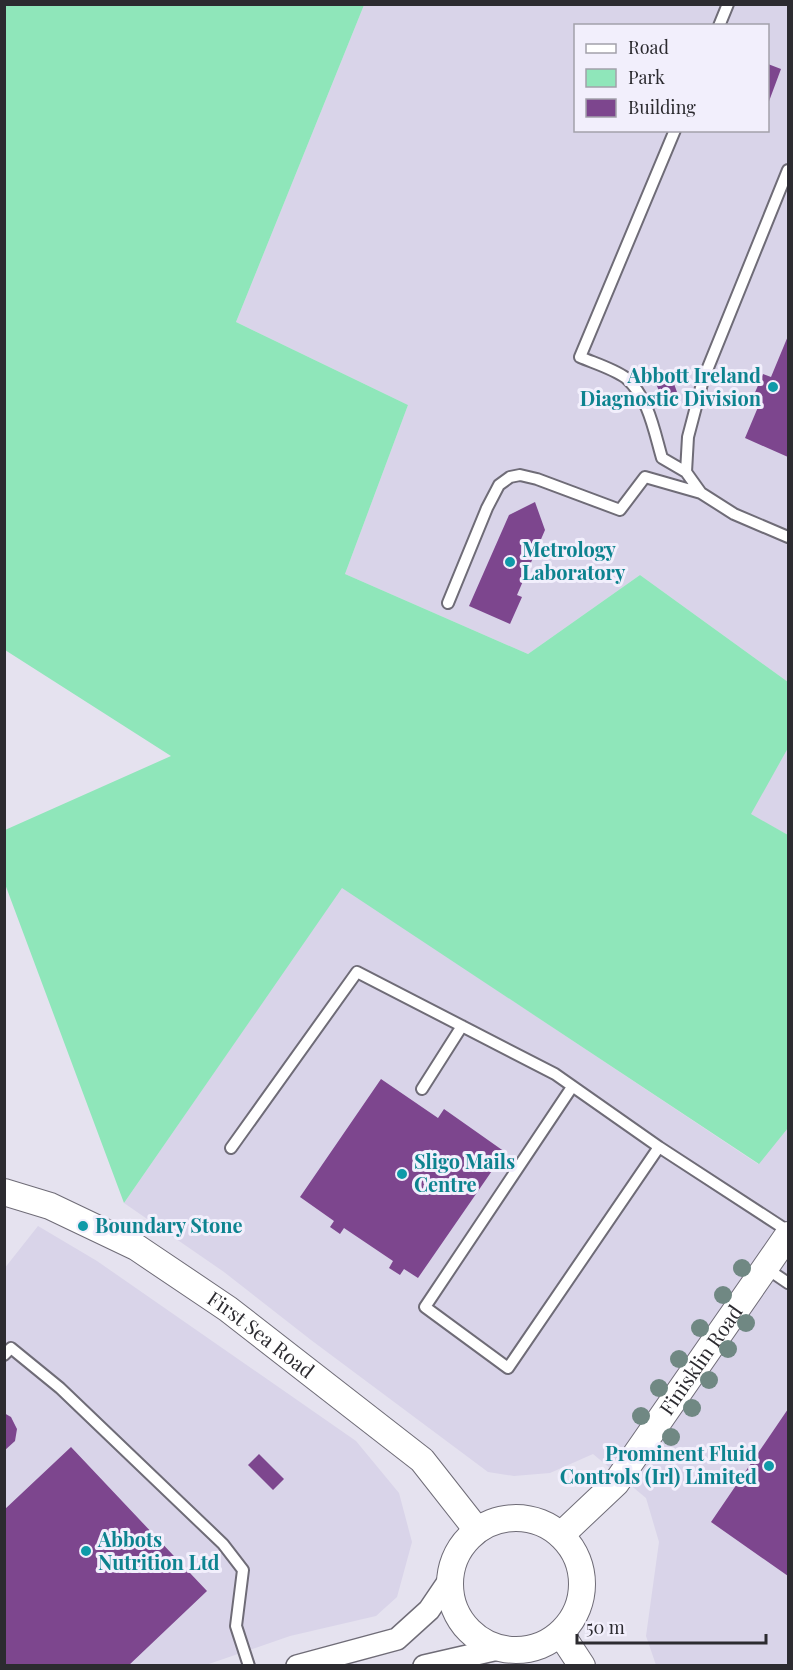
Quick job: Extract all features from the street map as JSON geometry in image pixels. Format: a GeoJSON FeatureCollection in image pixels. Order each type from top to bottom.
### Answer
{"type":"FeatureCollection","features":[{"type":"Feature","properties":{"kind":"street","name":"First Sea Road"},"geometry":{"type":"LineString","coordinates":[[4,1192],[50,1206],[136,1246],[228,1309],[422,1460],[477,1530]]}},
{"type":"Feature","properties":{"kind":"street","name":"Finisklin Road"},"geometry":{"type":"LineString","coordinates":[[561,1535],[616,1483],[789,1233]]}},
{"type":"Feature","properties":{"kind":"street"},"geometry":{"type":"LineString","coordinates":[[297,1665],[397,1639],[429,1610],[450,1579],[460,1550],[477,1530],[502,1519],[521,1518],[544,1524],[561,1535],[578,1558],[583,1582],[580,1602],[572,1621],[561,1634],[542,1646],[518,1651],[498,1648],[481,1641],[458,1617],[453,1605],[450,1579]]}},
{"type":"Feature","properties":{"kind":"street"},"geometry":{"type":"LineString","coordinates":[[561,1634],[582,1665]]}},
{"type":"Feature","properties":{"kind":"street"},"geometry":{"type":"LineString","coordinates":[[424,1665],[498,1648]]}},
{"type":"Feature","properties":{"kind":"lane"},"geometry":{"type":"LineString","coordinates":[[720,24],[728,4]]}},
{"type":"Feature","properties":{"kind":"lane"},"geometry":{"type":"LineString","coordinates":[[674,132],[580,357],[625,377],[649,410],[662,458],[686,472],[701,493]]}},
{"type":"Feature","properties":{"kind":"lane"},"geometry":{"type":"LineString","coordinates":[[686,472],[688,437],[703,380],[789,170]]}},
{"type":"Feature","properties":{"kind":"lane"},"geometry":{"type":"LineString","coordinates":[[448,603],[487,508],[499,485],[510,477],[520,475],[537,479],[620,510],[645,477],[701,493],[734,514],[789,537]]}},
{"type":"Feature","properties":{"kind":"lane"},"geometry":{"type":"LineString","coordinates":[[231,1148],[357,972],[555,1074],[659,1147],[789,1233]]}},
{"type":"Feature","properties":{"kind":"lane"},"geometry":{"type":"LineString","coordinates":[[422,1089],[462,1026]]}},
{"type":"Feature","properties":{"kind":"lane"},"geometry":{"type":"LineString","coordinates":[[572,1087],[425,1307],[508,1368],[659,1147]]}},
{"type":"Feature","properties":{"kind":"lane"},"geometry":{"type":"LineString","coordinates":[[766,1268],[789,1283]]}},
{"type":"Feature","properties":{"kind":"lane"},"geometry":{"type":"LineString","coordinates":[[4,1355],[11,1348],[60,1388],[223,1544],[243,1570],[236,1626],[249,1665]]}},
{"type":"Feature","properties":{"kind":"shaded area"},"geometry":{"type":"Polygon","coordinates":[[[364,5],[788,5],[788,682],[640,575],[528,654],[345,574],[408,405],[236,322],[364,5]]]}},
{"type":"Feature","properties":{"kind":"shaded area"},"geometry":{"type":"Polygon","coordinates":[[[788,748],[788,835],[750,814],[788,748]]]}},
{"type":"Feature","properties":{"kind":"shaded area"},"geometry":{"type":"Polygon","coordinates":[[[342,887],[758,1164],[788,1128],[788,1665],[656,1665],[646,1636],[659,1542],[646,1498],[593,1454],[550,1473],[514,1476],[488,1472],[224,1272],[124,1203],[342,887]]]}},
{"type":"Feature","properties":{"kind":"shaded area"},"geometry":{"type":"Polygon","coordinates":[[[38,1226],[97,1261],[356,1441],[399,1493],[412,1542],[397,1597],[376,1616],[290,1636],[206,1665],[5,1665],[4,1269],[38,1226]]]}},
{"type":"Feature","properties":{"kind":"green space"},"geometry":{"type":"Polygon","coordinates":[[[5,4],[364,5],[236,322],[408,405],[345,574],[528,654],[640,575],[788,682],[788,748],[751,814],[788,835],[788,1128],[759,1164],[342,888],[124,1203],[5,884],[5,830],[171,756],[5,650],[5,4]]]}},
{"type":"Feature","properties":{"kind":"building"},"geometry":{"type":"Polygon","coordinates":[[[769,64],[781,69],[769,101],[769,64]]]}},
{"type":"Feature","properties":{"kind":"building","name":"Abbott Ireland Diagnostic Division"},"geometry":{"type":"Polygon","coordinates":[[[788,336],[788,457],[745,438],[761,400],[753,397],[763,374],[771,377],[788,336]]]}},
{"type":"Feature","properties":{"kind":"building"},"geometry":{"type":"Polygon","coordinates":[[[670,373],[677,392],[662,398],[654,379],[670,373]]]}},
{"type":"Feature","properties":{"kind":"building","name":"Metrology Laboratory"},"geometry":{"type":"Polygon","coordinates":[[[535,502],[545,530],[517,595],[522,597],[510,624],[469,606],[509,515],[535,502]]]}},
{"type":"Feature","properties":{"kind":"building","name":"Sligo Mails Centre"},"geometry":{"type":"Polygon","coordinates":[[[381,1079],[438,1118],[444,1109],[505,1152],[418,1278],[404,1269],[400,1275],[389,1268],[393,1261],[344,1228],[340,1234],[330,1227],[334,1221],[300,1197],[381,1079]]]}},
{"type":"Feature","properties":{"kind":"building","name":"Prominent Fluid Controls (Irl) Limited"},"geometry":{"type":"Polygon","coordinates":[[[788,1409],[788,1576],[711,1522],[788,1409]]]}},
{"type":"Feature","properties":{"kind":"building"},"geometry":{"type":"Polygon","coordinates":[[[4,1413],[11,1417],[17,1429],[15,1441],[4,1451],[4,1413]]]}},
{"type":"Feature","properties":{"kind":"building","name":"Abbots Nutrition Ltd"},"geometry":{"type":"Polygon","coordinates":[[[71,1447],[207,1591],[128,1666],[4,1666],[4,1510],[71,1447]]]}},
{"type":"Feature","properties":{"kind":"building"},"geometry":{"type":"Polygon","coordinates":[[[259,1454],[284,1479],[273,1490],[248,1465],[259,1454]]]}},
{"type":"Feature","properties":{"kind":"place","name":"Abbott Ireland Diagnostic Division"},"geometry":{"type":"Point","coordinates":[773,387]}},
{"type":"Feature","properties":{"kind":"place","name":"Metrology Laboratory"},"geometry":{"type":"Point","coordinates":[510,562]}},
{"type":"Feature","properties":{"kind":"place","name":"Sligo Mails Centre"},"geometry":{"type":"Point","coordinates":[402,1174]}},
{"type":"Feature","properties":{"kind":"place","name":"Boundary Stone"},"geometry":{"type":"Point","coordinates":[83,1226]}},
{"type":"Feature","properties":{"kind":"place","name":"Prominent Fluid Controls (Irl) Limited"},"geometry":{"type":"Point","coordinates":[769,1466]}},
{"type":"Feature","properties":{"kind":"place","name":"Abbots Nutrition Ltd"},"geometry":{"type":"Point","coordinates":[86,1551]}}]}
